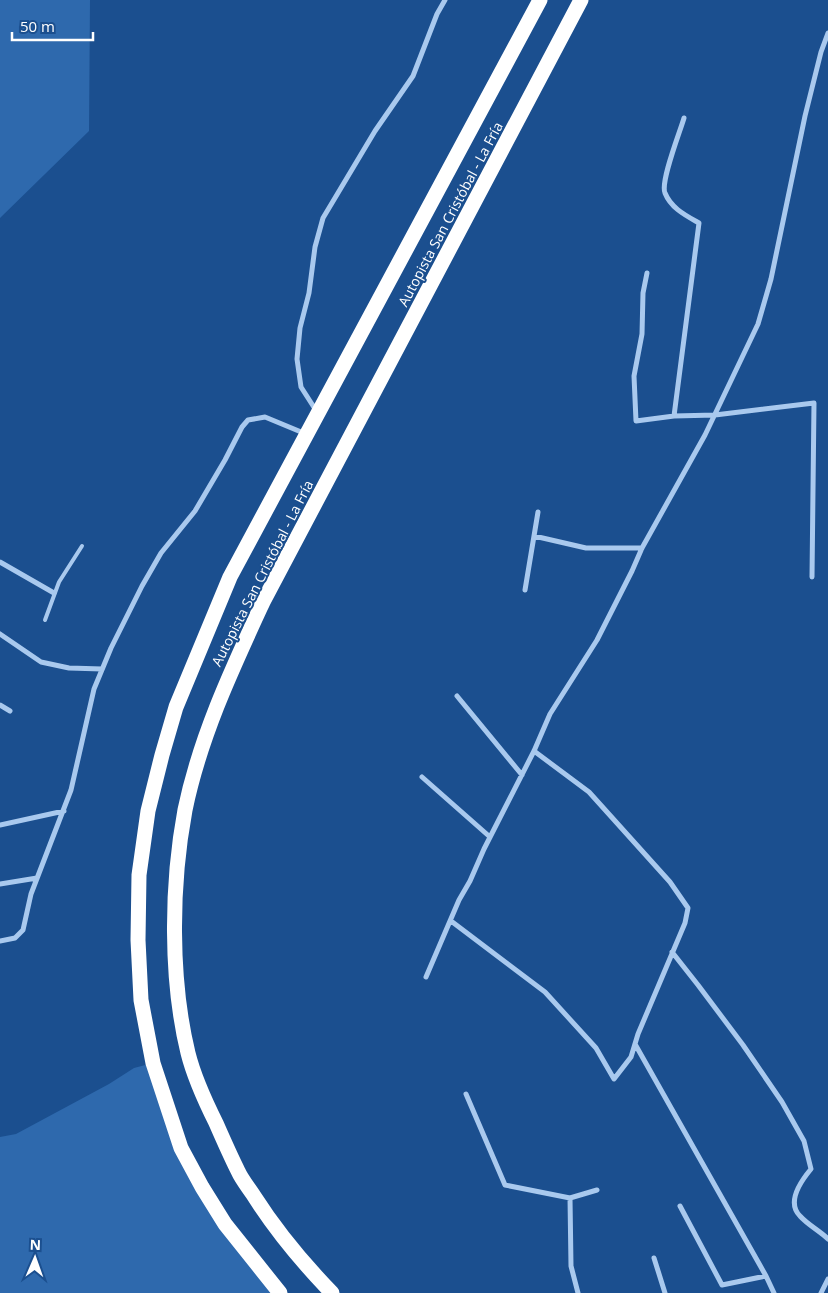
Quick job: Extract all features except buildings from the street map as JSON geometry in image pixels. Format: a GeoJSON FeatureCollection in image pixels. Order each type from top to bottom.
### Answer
{"type":"FeatureCollection","features":[{"type":"Feature","properties":{"kind":"highway","name":"Autopista San Cristóbal - La Fría"},"geometry":{"type":"LineString","coordinates":[[280,1293],[225,1224],[202,1187],[181,1148],[152,1063],[141,1000],[138,940],[139,875],[148,811],[176,707],[230,578],[540,0]]}},
{"type":"Feature","properties":{"kind":"highway","name":"Autopista San Cristóbal - La Fría"},"geometry":{"type":"LineString","coordinates":[[332,1293],[309,1270],[271,1222],[238,1172],[205,1100],[188,1054],[178,1002],[175,934],[176,868],[186,808],[202,748],[227,678],[263,602],[582,0]]}},
{"type":"Feature","properties":{"kind":"street"},"geometry":{"type":"LineString","coordinates":[[318,413],[301,387],[297,358],[300,328],[309,293],[315,247],[323,218],[375,131],[413,76],[437,14],[445,0]]}},
{"type":"Feature","properties":{"kind":"street"},"geometry":{"type":"LineString","coordinates":[[426,977],[459,900],[534,751],[550,714],[597,640],[642,548],[715,415],[758,324],[765,302],[793,180],[805,116],[821,52],[828,33]]}},
{"type":"Feature","properties":{"kind":"street"},"geometry":{"type":"LineString","coordinates":[[674,416],[699,223],[682,214],[671,203],[664,191],[666,176],[684,118]]}},
{"type":"Feature","properties":{"kind":"street"},"geometry":{"type":"LineString","coordinates":[[647,273],[642,293],[642,334],[634,376],[636,421],[674,416],[715,415],[814,403],[812,577]]}},
{"type":"Feature","properties":{"kind":"street"},"geometry":{"type":"LineString","coordinates":[[0,941],[15,938],[23,930],[31,894],[64,811],[77,770],[94,689],[142,586],[161,553],[195,511],[242,427],[248,420],[266,417],[306,434]]}},
{"type":"Feature","properties":{"kind":"street"},"geometry":{"type":"LineString","coordinates":[[525,590],[538,512]]}},
{"type":"Feature","properties":{"kind":"street"},"geometry":{"type":"LineString","coordinates":[[534,536],[586,548],[642,548]]}},
{"type":"Feature","properties":{"kind":"street"},"geometry":{"type":"LineString","coordinates":[[0,562],[54,593]]}},
{"type":"Feature","properties":{"kind":"street"},"geometry":{"type":"LineString","coordinates":[[0,634],[41,662],[69,668],[102,669]]}},
{"type":"Feature","properties":{"kind":"street"},"geometry":{"type":"LineString","coordinates":[[457,696],[522,775]]}},
{"type":"Feature","properties":{"kind":"street"},"geometry":{"type":"LineString","coordinates":[[0,705],[10,711]]}},
{"type":"Feature","properties":{"kind":"street"},"geometry":{"type":"LineString","coordinates":[[451,921],[545,992],[596,1048],[614,1079],[631,1057],[684,923],[688,908],[681,896],[589,792],[534,751]]}},
{"type":"Feature","properties":{"kind":"street"},"geometry":{"type":"LineString","coordinates":[[422,777],[490,837]]}},
{"type":"Feature","properties":{"kind":"street"},"geometry":{"type":"LineString","coordinates":[[0,825],[64,811]]}},
{"type":"Feature","properties":{"kind":"street"},"geometry":{"type":"LineString","coordinates":[[0,884],[38,878]]}},
{"type":"Feature","properties":{"kind":"street"},"geometry":{"type":"LineString","coordinates":[[672,952],[743,1045],[782,1102],[804,1141],[811,1169],[801,1183],[794,1198],[794,1207],[798,1215],[828,1239]]}},
{"type":"Feature","properties":{"kind":"street"},"geometry":{"type":"LineString","coordinates":[[635,1044],[774,1293]]}},
{"type":"Feature","properties":{"kind":"street"},"geometry":{"type":"LineString","coordinates":[[466,1094],[505,1185],[570,1198],[597,1190]]}},
{"type":"Feature","properties":{"kind":"street"},"geometry":{"type":"LineString","coordinates":[[570,1198],[571,1266],[578,1293]]}},
{"type":"Feature","properties":{"kind":"street"},"geometry":{"type":"LineString","coordinates":[[680,1206],[722,1285],[766,1276]]}},
{"type":"Feature","properties":{"kind":"street"},"geometry":{"type":"LineString","coordinates":[[654,1258],[664,1293]]}},
{"type":"Feature","properties":{"kind":"street"},"geometry":{"type":"LineString","coordinates":[[821,1293],[828,1280]]}},
{"type":"Feature","properties":{"kind":"lane"},"geometry":{"type":"LineString","coordinates":[[45,620],[54,593],[63,575],[82,546]]}},
{"type":"Feature","properties":{"kind":"shaded area"},"geometry":{"type":"Polygon","coordinates":[[[0,0],[90,0],[89,131],[0,218],[0,0]]]}},
{"type":"Feature","properties":{"kind":"shaded area"},"geometry":{"type":"Polygon","coordinates":[[[153,1063],[181,1148],[280,1293],[0,1293],[0,1137],[16,1134],[109,1084],[134,1068],[153,1063]]]}}]}
